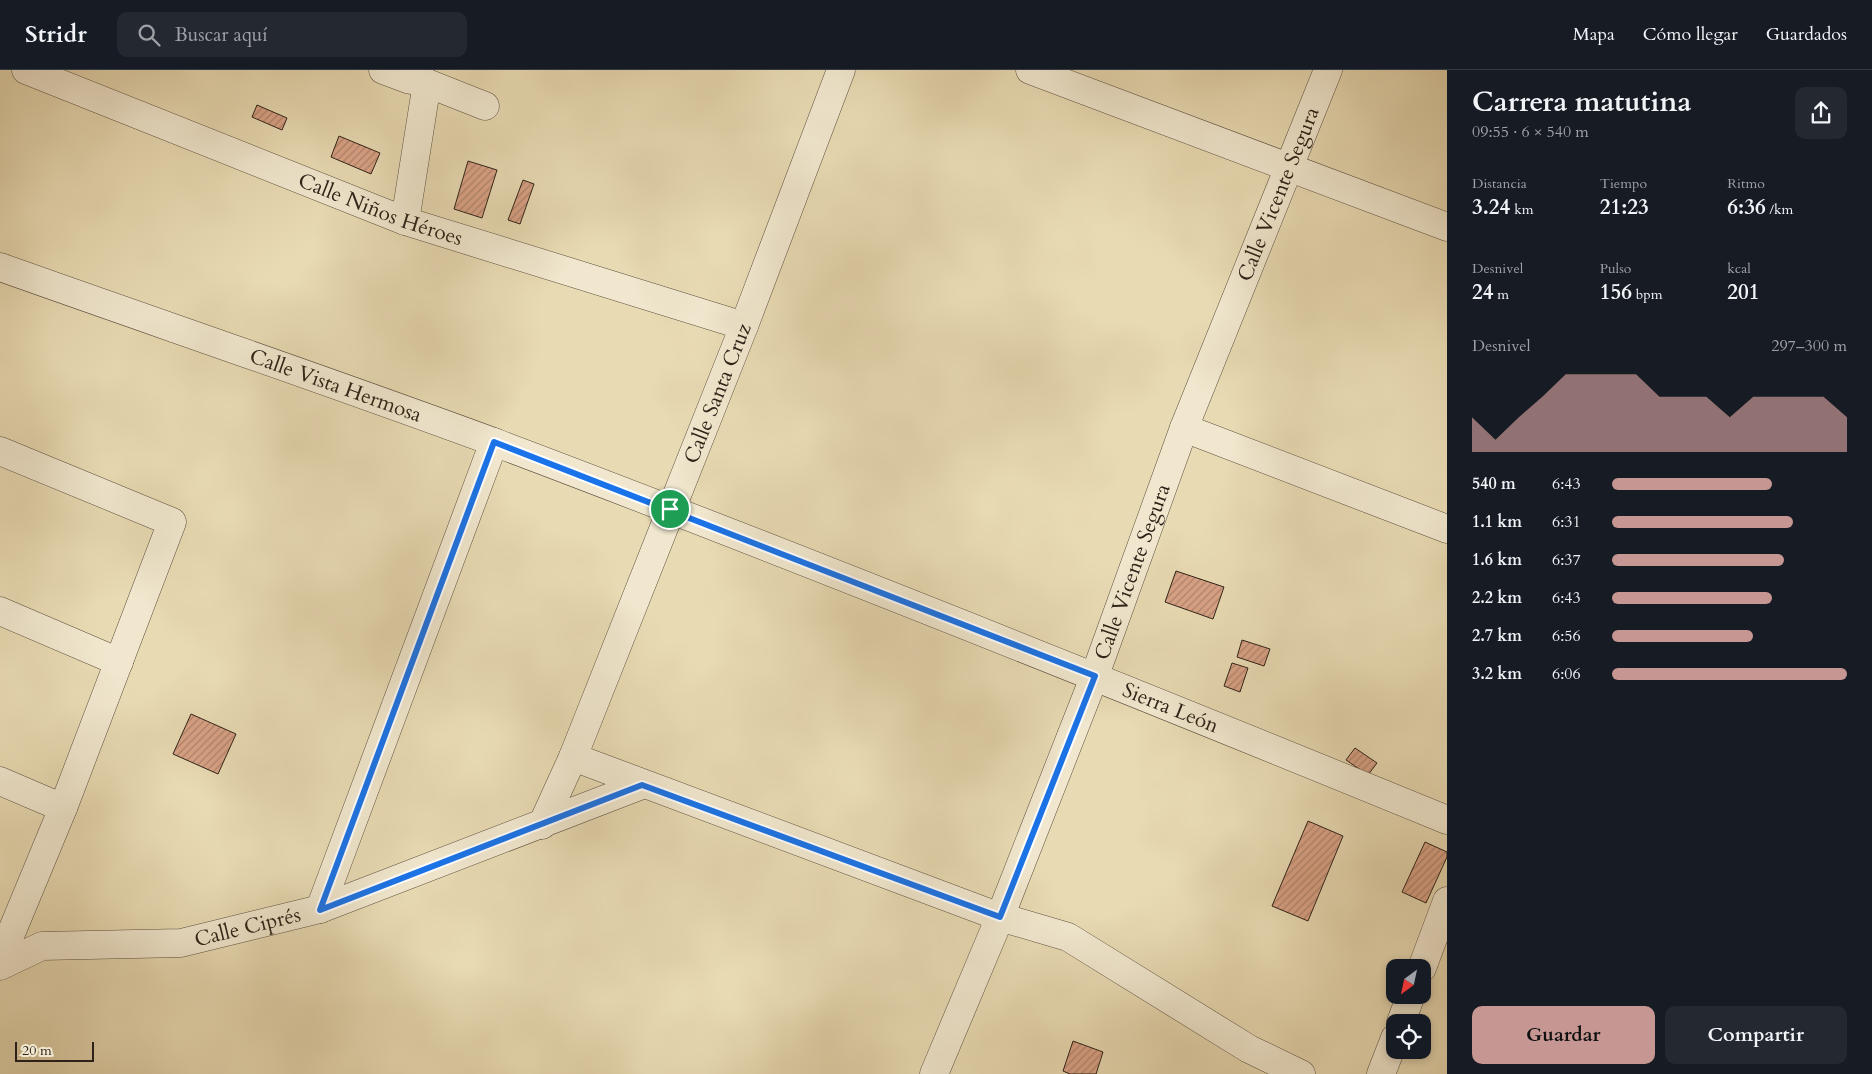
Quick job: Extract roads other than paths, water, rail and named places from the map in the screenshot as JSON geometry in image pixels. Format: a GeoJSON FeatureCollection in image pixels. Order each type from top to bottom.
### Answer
{"type":"FeatureCollection","features":[{"type":"Feature","properties":{"kind":"street","name":"Calle Niños Héroes"},"geometry":{"type":"LineString","coordinates":[[26,70],[406,220],[744,326]]}},
{"type":"Feature","properties":{"kind":"street","name":"Calle Santa Cruz"},"geometry":{"type":"LineString","coordinates":[[542,825],[573,757],[744,326],[841,70]]}},
{"type":"Feature","properties":{"kind":"street"},"geometry":{"type":"LineString","coordinates":[[1030,70],[1447,227]]}},
{"type":"Feature","properties":{"kind":"street","name":"Calle Vicente Segura"},"geometry":{"type":"LineString","coordinates":[[934,1074],[1000,917],[1095,676],[1184,428],[1291,167],[1328,70]]}},
{"type":"Feature","properties":{"kind":"street"},"geometry":{"type":"LineString","coordinates":[[406,220],[407,75],[484,106]]}},
{"type":"Feature","properties":{"kind":"street","name":"Calle Vista Hermosa"},"geometry":{"type":"LineString","coordinates":[[0,267],[494,442],[670,509]]}},
{"type":"Feature","properties":{"kind":"street"},"geometry":{"type":"LineString","coordinates":[[1184,428],[1447,529]]}},
{"type":"Feature","properties":{"kind":"street"},"geometry":{"type":"LineString","coordinates":[[320,910],[494,442]]}},
{"type":"Feature","properties":{"kind":"street"},"geometry":{"type":"LineString","coordinates":[[0,451],[172,522],[63,808],[0,960]]}},
{"type":"Feature","properties":{"kind":"street","name":"Sierra León"},"geometry":{"type":"LineString","coordinates":[[670,509],[1095,676],[1447,820]]}},
{"type":"Feature","properties":{"kind":"street"},"geometry":{"type":"LineString","coordinates":[[0,611],[119,662]]}},
{"type":"Feature","properties":{"kind":"street"},"geometry":{"type":"LineString","coordinates":[[573,757],[642,785],[1000,917],[1068,937],[1249,1050],[1301,1074]]}},
{"type":"Feature","properties":{"kind":"street"},"geometry":{"type":"LineString","coordinates":[[0,781],[63,808]]}},
{"type":"Feature","properties":{"kind":"street","name":"Calle Ciprés"},"geometry":{"type":"LineString","coordinates":[[0,966],[42,946],[181,943],[320,910],[642,785]]}},
{"type":"Feature","properties":{"kind":"street"},"geometry":{"type":"LineString","coordinates":[[1425,959],[1447,901]]}},
{"type":"Feature","properties":{"kind":"street"},"geometry":{"type":"LineString","coordinates":[[1381,1074],[1387,1059]]}}]}
